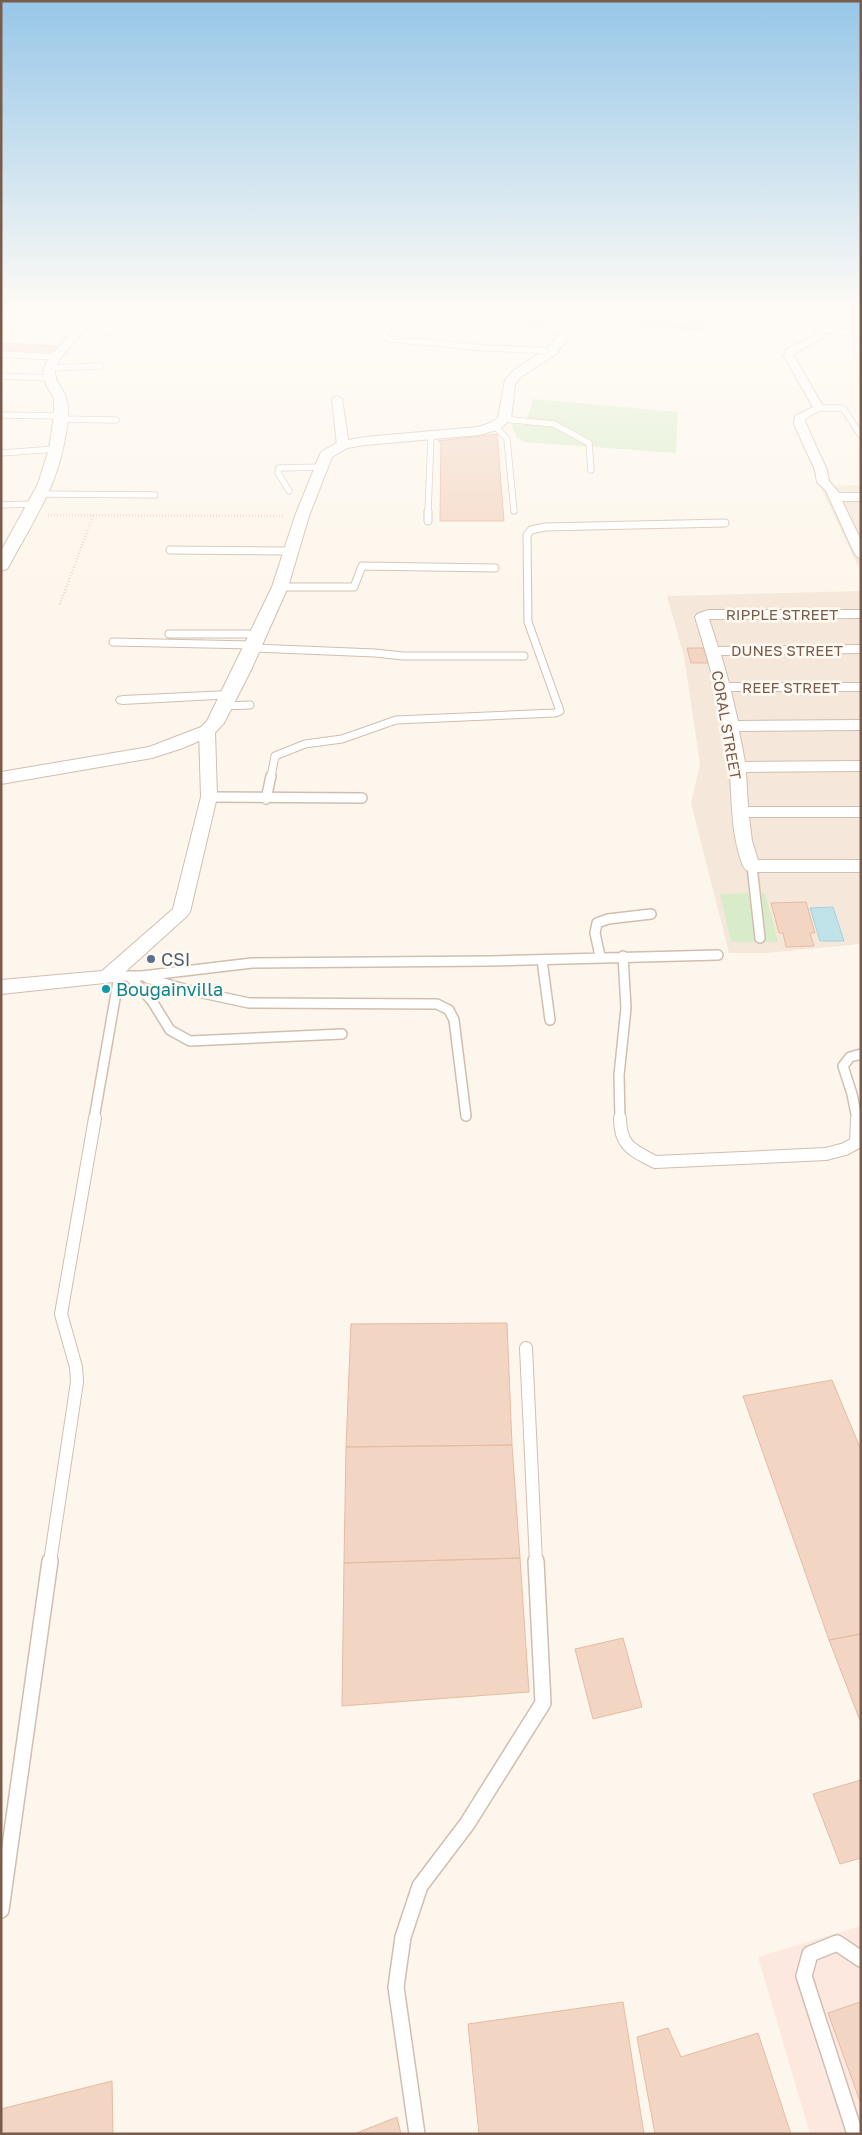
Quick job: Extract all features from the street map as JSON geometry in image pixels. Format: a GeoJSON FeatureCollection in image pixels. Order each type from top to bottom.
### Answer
{"type":"FeatureCollection","features":[{"type":"Feature","properties":{"kind":"street"},"geometry":{"type":"LineString","coordinates":[[1,566],[46,484],[56,449],[61,418],[60,407]]}},
{"type":"Feature","properties":{"kind":"street"},"geometry":{"type":"LineString","coordinates":[[337,407],[343,445]]}},
{"type":"Feature","properties":{"kind":"street"},"geometry":{"type":"LineString","coordinates":[[1,778],[152,752],[207,731],[215,723],[242,670],[253,642],[280,587],[302,516],[326,455],[343,445],[365,441],[479,430],[499,423],[504,407]]}},
{"type":"Feature","properties":{"kind":"street"},"geometry":{"type":"LineString","coordinates":[[819,408],[799,418],[800,424],[821,470],[823,482],[833,493],[854,526],[860,554]]}},
{"type":"Feature","properties":{"kind":"street"},"geometry":{"type":"LineString","coordinates":[[833,493],[861,497]]}},
{"type":"Feature","properties":{"kind":"street","name":"RIPPLE STREET"},"geometry":{"type":"LineString","coordinates":[[704,615],[861,614]]}},
{"type":"Feature","properties":{"kind":"street","name":"CORAL STREET"},"geometry":{"type":"LineString","coordinates":[[704,615],[702,617],[714,651],[731,726],[737,767],[739,824],[746,854],[752,866]]}},
{"type":"Feature","properties":{"kind":"street","name":"DUNES STREET"},"geometry":{"type":"LineString","coordinates":[[714,651],[861,649]]}},
{"type":"Feature","properties":{"kind":"street","name":"REEF STREET"},"geometry":{"type":"LineString","coordinates":[[722,687],[861,687]]}},
{"type":"Feature","properties":{"kind":"street"},"geometry":{"type":"LineString","coordinates":[[123,700],[226,700]]}},
{"type":"Feature","properties":{"kind":"street"},"geometry":{"type":"LineString","coordinates":[[731,726],[861,725]]}},
{"type":"Feature","properties":{"kind":"street"},"geometry":{"type":"LineString","coordinates":[[1,987],[113,976],[181,912],[209,797],[207,731]]}},
{"type":"Feature","properties":{"kind":"street"},"geometry":{"type":"LineString","coordinates":[[737,767],[861,766]]}},
{"type":"Feature","properties":{"kind":"street"},"geometry":{"type":"LineString","coordinates":[[740,812],[861,812]]}},
{"type":"Feature","properties":{"kind":"street"},"geometry":{"type":"LineString","coordinates":[[752,866],[861,866]]}},
{"type":"Feature","properties":{"kind":"lane"},"geometry":{"type":"LineString","coordinates":[[819,408],[843,408],[861,436]]}},
{"type":"Feature","properties":{"kind":"lane"},"geometry":{"type":"LineString","coordinates":[[1,415],[116,420]]}},
{"type":"Feature","properties":{"kind":"lane"},"geometry":{"type":"LineString","coordinates":[[514,511],[507,439],[499,423],[554,424],[579,436],[589,443],[591,470]]}},
{"type":"Feature","properties":{"kind":"lane"},"geometry":{"type":"LineString","coordinates":[[428,520],[431,436]]}},
{"type":"Feature","properties":{"kind":"lane"},"geometry":{"type":"LineString","coordinates":[[1,452],[56,449]]}},
{"type":"Feature","properties":{"kind":"lane"},"geometry":{"type":"LineString","coordinates":[[289,491],[278,472],[280,468],[320,467]]}},
{"type":"Feature","properties":{"kind":"lane"},"geometry":{"type":"LineString","coordinates":[[1,504],[34,504],[155,496]]}},
{"type":"Feature","properties":{"kind":"lane"},"geometry":{"type":"LineString","coordinates":[[266,799],[275,756],[305,744],[342,738],[396,720],[555,714],[560,711],[528,622],[527,535],[531,530],[725,523]]}},
{"type":"Feature","properties":{"kind":"lane"},"geometry":{"type":"LineString","coordinates":[[170,550],[291,551]]}},
{"type":"Feature","properties":{"kind":"lane"},"geometry":{"type":"LineString","coordinates":[[280,587],[354,587],[357,584],[359,569],[362,566],[495,568]]}},
{"type":"Feature","properties":{"kind":"lane"},"geometry":{"type":"LineString","coordinates":[[169,634],[403,656],[524,656]]}},
{"type":"Feature","properties":{"kind":"lane"},"geometry":{"type":"LineString","coordinates":[[112,642],[253,642]]}},
{"type":"Feature","properties":{"kind":"lane"},"geometry":{"type":"LineString","coordinates":[[226,700],[250,705]]}},
{"type":"Feature","properties":{"kind":"lane"},"geometry":{"type":"LineString","coordinates":[[209,797],[266,799],[362,798]]}},
{"type":"Feature","properties":{"kind":"lane"},"geometry":{"type":"LineString","coordinates":[[752,866],[755,880],[756,919],[760,938]]}},
{"type":"Feature","properties":{"kind":"lane"},"geometry":{"type":"LineString","coordinates":[[600,956],[595,933],[597,923],[608,919],[651,914]]}},
{"type":"Feature","properties":{"kind":"lane"},"geometry":{"type":"LineString","coordinates":[[1,1910],[52,1544],[77,1382],[76,1367],[62,1314],[113,976],[142,976],[252,963],[542,960],[600,956],[718,955]]}},
{"type":"Feature","properties":{"kind":"lane"},"geometry":{"type":"LineString","coordinates":[[623,956],[626,1008],[619,1075],[620,1132],[630,1149],[655,1162],[826,1154],[845,1149],[856,1143],[859,1131],[856,1111],[843,1066],[849,1058],[856,1054],[861,1054]]}},
{"type":"Feature","properties":{"kind":"lane"},"geometry":{"type":"LineString","coordinates":[[542,960],[550,1020]]}},
{"type":"Feature","properties":{"kind":"lane"},"geometry":{"type":"LineString","coordinates":[[142,976],[184,989],[249,1003],[437,1004],[450,1010],[454,1020],[466,1116]]}},
{"type":"Feature","properties":{"kind":"lane"},"geometry":{"type":"LineString","coordinates":[[130,977],[152,1001],[170,1030],[190,1041],[342,1034]]}},
{"type":"Feature","properties":{"kind":"lane"},"geometry":{"type":"LineString","coordinates":[[417,2134],[396,1987],[403,1938],[420,1886],[467,1824],[543,1703],[526,1348]]}},
{"type":"Feature","properties":{"kind":"lane"},"geometry":{"type":"LineString","coordinates":[[855,2134],[804,1976],[810,1954],[837,1943],[861,1959]]}},
{"type":"Feature","properties":{"kind":"path"},"geometry":{"type":"LineString","coordinates":[[34,504],[93,515],[302,516]]}},
{"type":"Feature","properties":{"kind":"path"},"geometry":{"type":"LineString","coordinates":[[60,604],[93,515]]}},
{"type":"Feature","properties":{"kind":"shaded area"},"geometry":{"type":"Polygon","coordinates":[[[861,485],[861,572],[820,486],[861,485]]]}},
{"type":"Feature","properties":{"kind":"shaded area"},"geometry":{"type":"Polygon","coordinates":[[[861,591],[861,944],[767,953],[729,953],[691,803],[700,764],[684,656],[667,596],[861,591]]]}},
{"type":"Feature","properties":{"kind":"shaded area"},"geometry":{"type":"Polygon","coordinates":[[[861,1926],[861,2134],[810,2134],[758,1957],[861,1926]]]}},
{"type":"Feature","properties":{"kind":"green space"},"geometry":{"type":"Polygon","coordinates":[[[531,407],[618,407],[678,412],[676,453],[525,442],[517,438],[511,424],[525,425],[531,407]]]}},
{"type":"Feature","properties":{"kind":"green space"},"geometry":{"type":"Polygon","coordinates":[[[765,893],[778,942],[731,942],[720,894],[765,893]]]}},
{"type":"Feature","properties":{"kind":"water"},"geometry":{"type":"Polygon","coordinates":[[[833,907],[844,941],[820,941],[810,908],[833,907]]]}},
{"type":"Feature","properties":{"kind":"building"},"geometry":{"type":"Polygon","coordinates":[[[497,434],[504,521],[440,521],[441,442],[438,441],[497,434]]]}},
{"type":"Feature","properties":{"kind":"building"},"geometry":{"type":"Polygon","coordinates":[[[687,648],[704,648],[708,663],[691,663],[687,648]]]}},
{"type":"Feature","properties":{"kind":"building"},"geometry":{"type":"Polygon","coordinates":[[[806,902],[815,933],[810,933],[814,946],[786,947],[783,933],[779,933],[771,903],[806,902]]]}},
{"type":"Feature","properties":{"kind":"building"},"geometry":{"type":"Polygon","coordinates":[[[507,1323],[512,1445],[346,1447],[351,1324],[507,1323]]]}},
{"type":"Feature","properties":{"kind":"building"},"geometry":{"type":"Polygon","coordinates":[[[832,1380],[861,1450],[861,1634],[829,1640],[743,1396],[832,1380]]]}},
{"type":"Feature","properties":{"kind":"building"},"geometry":{"type":"Polygon","coordinates":[[[512,1445],[520,1558],[344,1563],[346,1447],[512,1445]]]}},
{"type":"Feature","properties":{"kind":"building"},"geometry":{"type":"Polygon","coordinates":[[[520,1558],[529,1692],[342,1706],[344,1563],[520,1558]]]}},
{"type":"Feature","properties":{"kind":"building"},"geometry":{"type":"Polygon","coordinates":[[[861,1634],[861,1723],[829,1640],[861,1634]]]}},
{"type":"Feature","properties":{"kind":"building"},"geometry":{"type":"Polygon","coordinates":[[[623,1638],[642,1707],[593,1719],[575,1649],[623,1638]]]}},
{"type":"Feature","properties":{"kind":"building"},"geometry":{"type":"Polygon","coordinates":[[[861,1780],[861,1858],[840,1864],[813,1794],[861,1780]]]}},
{"type":"Feature","properties":{"kind":"building"},"geometry":{"type":"Polygon","coordinates":[[[623,2002],[644,2134],[479,2134],[468,2024],[623,2002]]]}},
{"type":"Feature","properties":{"kind":"building"},"geometry":{"type":"Polygon","coordinates":[[[861,2003],[861,2104],[828,2013],[861,2003]]]}},
{"type":"Feature","properties":{"kind":"building"},"geometry":{"type":"Polygon","coordinates":[[[668,2028],[681,2057],[758,2033],[791,2134],[655,2134],[637,2037],[668,2028]]]}},
{"type":"Feature","properties":{"kind":"building"},"geometry":{"type":"Polygon","coordinates":[[[112,2081],[113,2134],[1,2134],[1,2109],[112,2081]]]}},
{"type":"Feature","properties":{"kind":"building"},"geometry":{"type":"Polygon","coordinates":[[[397,2117],[401,2134],[354,2134],[397,2117]]]}},
{"type":"Feature","properties":{"kind":"place","name":"CSI"},"geometry":{"type":"Point","coordinates":[151,959]}},
{"type":"Feature","properties":{"kind":"place","name":"Bougainvilla"},"geometry":{"type":"Point","coordinates":[106,989]}}]}
